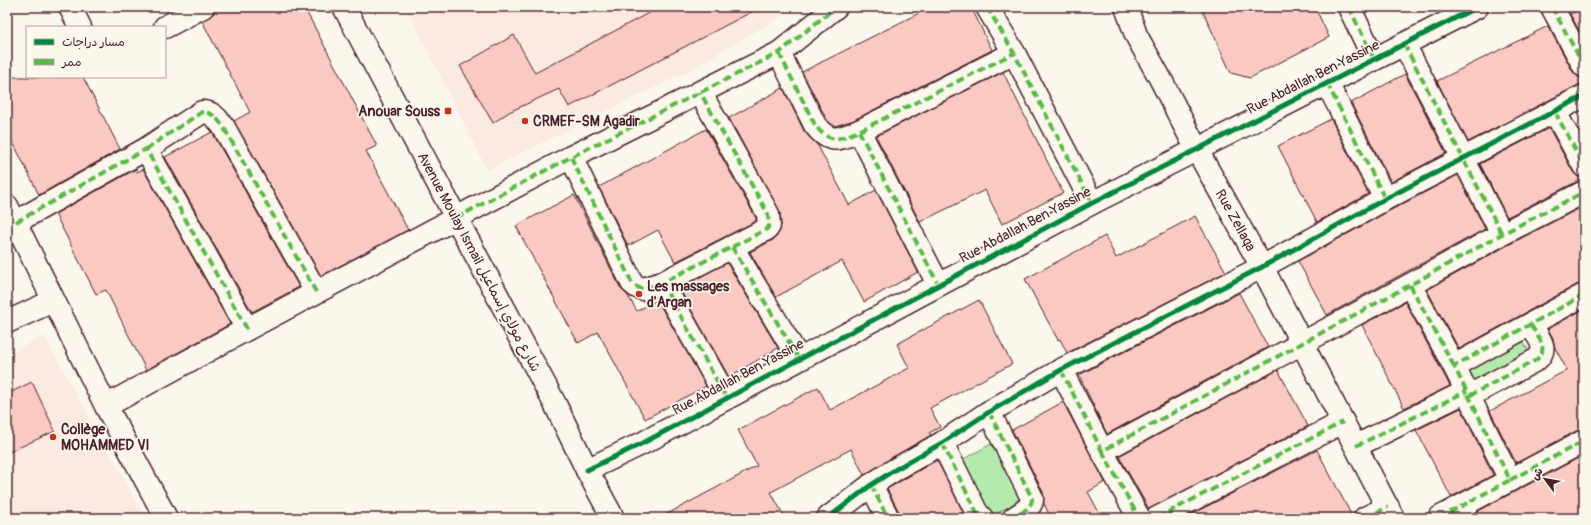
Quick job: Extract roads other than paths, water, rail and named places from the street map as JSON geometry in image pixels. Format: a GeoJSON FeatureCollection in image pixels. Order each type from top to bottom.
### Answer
{"type":"FeatureCollection","features":[{"type":"Feature","properties":{"kind":"street"},"geometry":{"type":"LineString","coordinates":[[70,7],[80,26]]}},
{"type":"Feature","properties":{"kind":"street"},"geometry":{"type":"LineString","coordinates":[[166,26],[203,7]]}},
{"type":"Feature","properties":{"kind":"street","name":"Avenue Moulay Ismail شارع مولاي إسماعيل"},"geometry":{"type":"LineString","coordinates":[[344,7],[613,518]]}},
{"type":"Feature","properties":{"kind":"street"},"geometry":{"type":"LineString","coordinates":[[106,406],[316,292],[571,157],[779,53],[836,7]]}},
{"type":"Feature","properties":{"kind":"street"},"geometry":{"type":"LineString","coordinates":[[987,7],[1014,53],[1092,203]]}},
{"type":"Feature","properties":{"kind":"street","name":"Rue Zellaqa"},"geometry":{"type":"LineString","coordinates":[[1126,7],[1136,35],[1197,150],[1262,267],[1390,512]]}},
{"type":"Feature","properties":{"kind":"street"},"geometry":{"type":"LineString","coordinates":[[1349,7],[1374,59]]}},
{"type":"Feature","properties":{"kind":"street","name":"Rue Abdallah Ben Yassine"},"geometry":{"type":"LineString","coordinates":[[587,470],[643,442],[1092,203],[1476,7]]}},
{"type":"Feature","properties":{"kind":"street"},"geometry":{"type":"LineString","coordinates":[[1552,7],[1584,66]]}},
{"type":"Feature","properties":{"kind":"street"},"geometry":{"type":"LineString","coordinates":[[1404,44],[1502,234]]}},
{"type":"Feature","properties":{"kind":"street"},"geometry":{"type":"LineString","coordinates":[[779,53],[815,125],[827,137],[835,140],[859,131],[1014,53]]}},
{"type":"Feature","properties":{"kind":"street"},"geometry":{"type":"LineString","coordinates":[[1327,83],[1385,199]]}},
{"type":"Feature","properties":{"kind":"street"},"geometry":{"type":"LineString","coordinates":[[571,157],[632,283],[643,289],[662,283],[767,229],[769,226],[768,214],[700,92]]}},
{"type":"Feature","properties":{"kind":"street"},"geometry":{"type":"LineString","coordinates":[[828,518],[871,485],[896,469],[942,443],[989,412],[1061,370],[1262,267],[1385,199],[1584,96]]}},
{"type":"Feature","properties":{"kind":"street"},"geometry":{"type":"LineString","coordinates":[[166,518],[106,406],[53,301],[12,214],[146,149],[202,112],[209,112],[223,126],[316,292]]}},
{"type":"Feature","properties":{"kind":"street"},"geometry":{"type":"LineString","coordinates":[[1555,112],[1584,166]]}},
{"type":"Feature","properties":{"kind":"street"},"geometry":{"type":"LineString","coordinates":[[859,131],[938,284]]}},
{"type":"Feature","properties":{"kind":"street"},"geometry":{"type":"LineString","coordinates":[[146,149],[247,329]]}},
{"type":"Feature","properties":{"kind":"street"},"geometry":{"type":"LineString","coordinates":[[1102,451],[1502,234],[1583,195]]}},
{"type":"Feature","properties":{"kind":"street"},"geometry":{"type":"LineString","coordinates":[[732,247],[798,359]]}},
{"type":"Feature","properties":{"kind":"street"},"geometry":{"type":"LineString","coordinates":[[662,283],[726,397]]}},
{"type":"Feature","properties":{"kind":"street"},"geometry":{"type":"LineString","coordinates":[[1410,285],[1454,366],[1510,480]]}},
{"type":"Feature","properties":{"kind":"street"},"geometry":{"type":"LineString","coordinates":[[1454,366],[1584,296]]}},
{"type":"Feature","properties":{"kind":"street"},"geometry":{"type":"LineString","coordinates":[[7,322],[53,301]]}},
{"type":"Feature","properties":{"kind":"street"},"geometry":{"type":"LineString","coordinates":[[1356,446],[1468,394],[1541,356],[1543,352],[1542,345],[1531,325]]}},
{"type":"Feature","properties":{"kind":"street"},"geometry":{"type":"LineString","coordinates":[[1061,370],[1102,451],[1139,518]]}},
{"type":"Feature","properties":{"kind":"street"},"geometry":{"type":"LineString","coordinates":[[989,412],[1033,501],[1031,505],[1014,518]]}},
{"type":"Feature","properties":{"kind":"street"},"geometry":{"type":"LineString","coordinates":[[1157,518],[1343,422]]}},
{"type":"Feature","properties":{"kind":"street"},"geometry":{"type":"LineString","coordinates":[[1439,518],[1584,441]]}},
{"type":"Feature","properties":{"kind":"street"},"geometry":{"type":"LineString","coordinates":[[942,443],[977,513],[982,518]]}},
{"type":"Feature","properties":{"kind":"street"},"geometry":{"type":"LineString","coordinates":[[871,485],[888,518]]}},
{"type":"Feature","properties":{"kind":"street"},"geometry":{"type":"LineString","coordinates":[[1365,518],[1390,512]]}},
{"type":"Feature","properties":{"kind":"place","name":"Anouar Souss"},"geometry":{"type":"Point","coordinates":[448,111]}},
{"type":"Feature","properties":{"kind":"place","name":"CRMEF-SM Agadir"},"geometry":{"type":"Point","coordinates":[525,121]}},
{"type":"Feature","properties":{"kind":"place","name":"Les massages d'Argan"},"geometry":{"type":"Point","coordinates":[639,294]}},
{"type":"Feature","properties":{"kind":"place","name":"Collège MOHAMMED VI"},"geometry":{"type":"Point","coordinates":[53,437]}}]}
